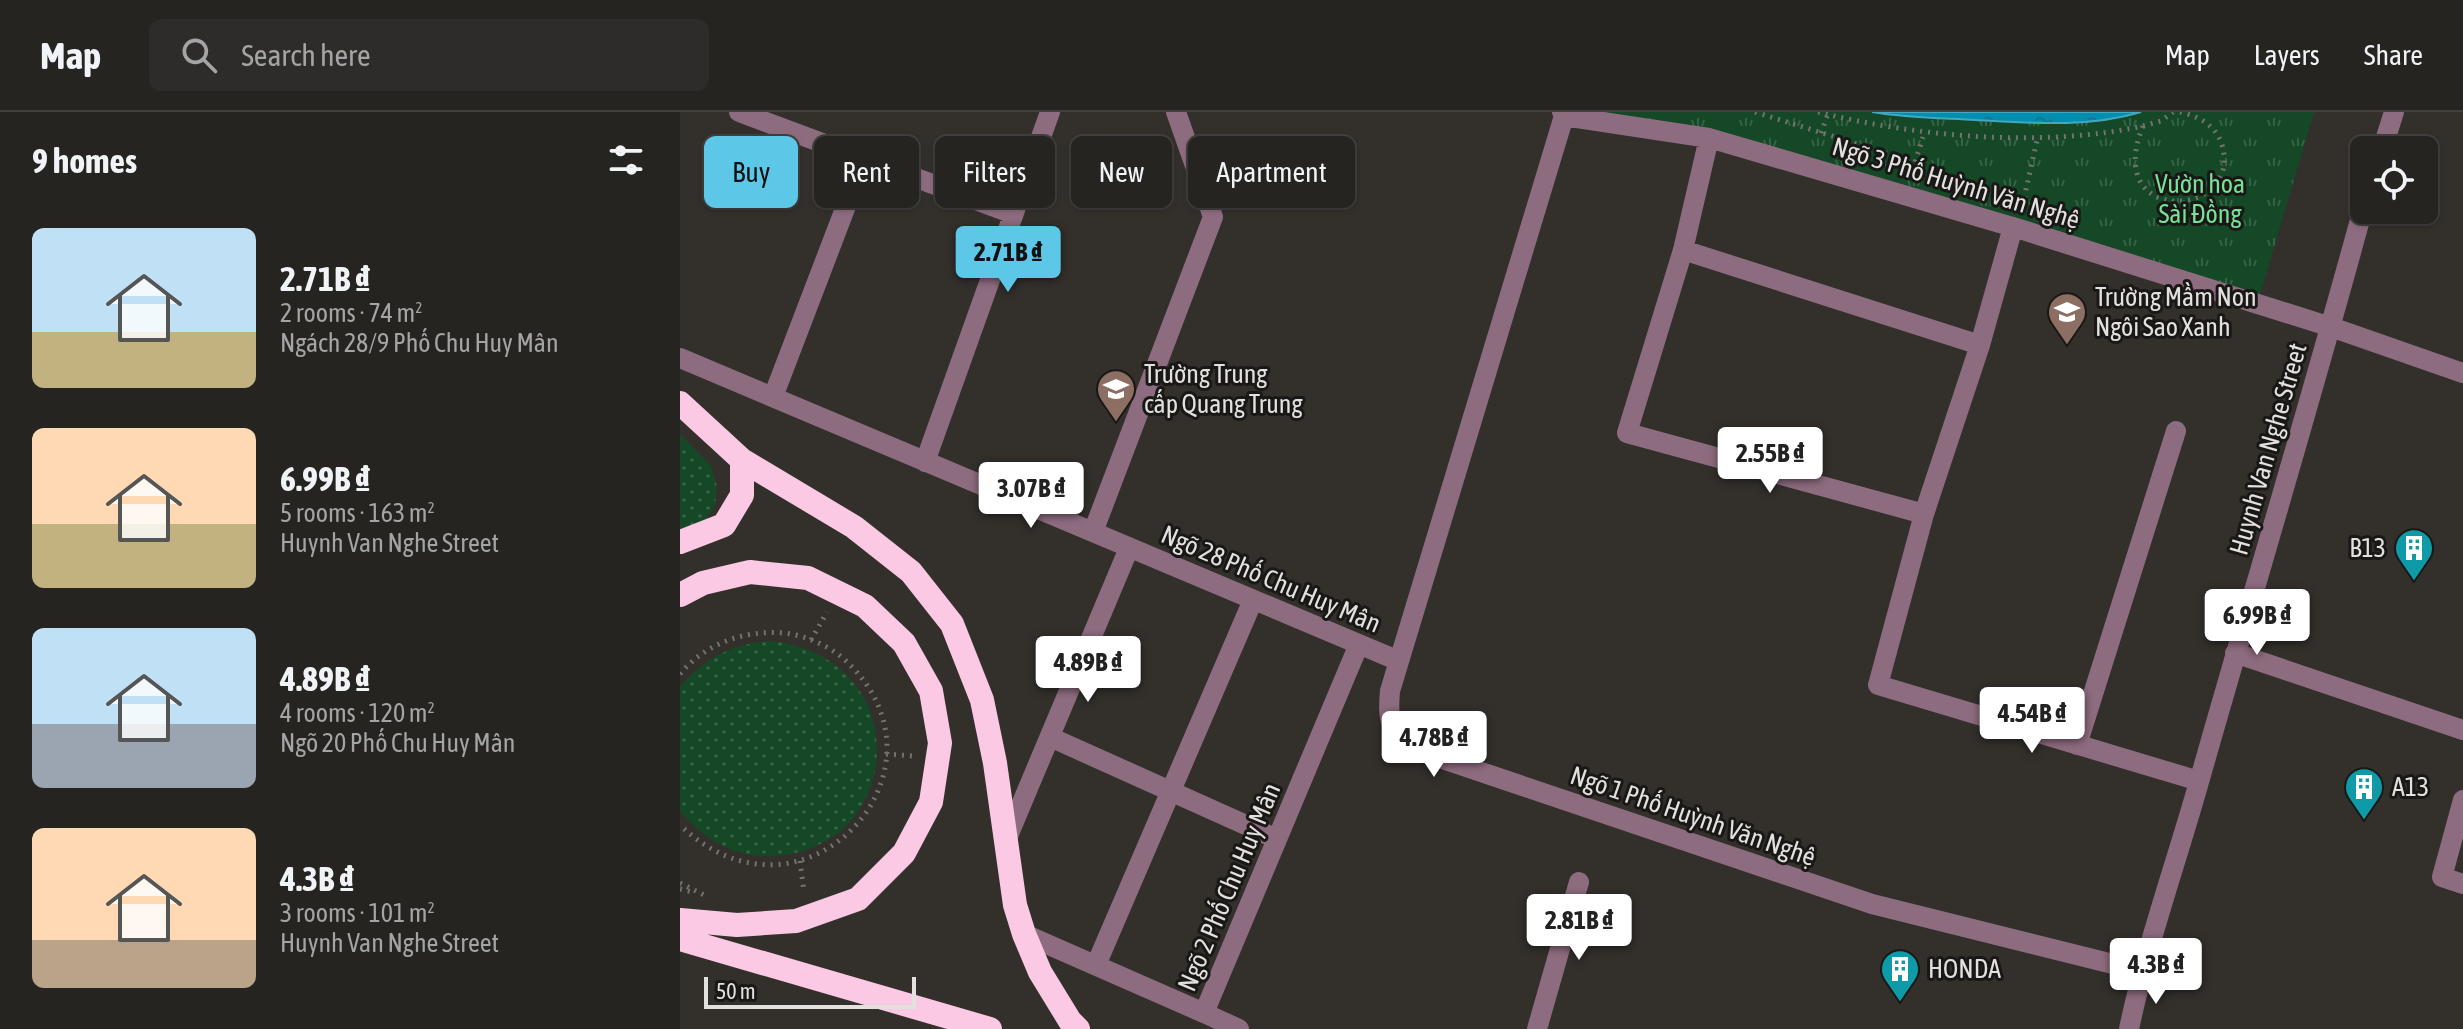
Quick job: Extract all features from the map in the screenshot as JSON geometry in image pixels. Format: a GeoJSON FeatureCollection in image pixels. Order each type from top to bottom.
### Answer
{"type":"FeatureCollection","features":[{"type":"Feature","properties":{"kind":"highway"},"geometry":{"type":"LineString","coordinates":[[680,403],[742,460],[854,527],[911,572],[952,624],[982,700],[995,763],[1015,905],[1024,934],[1040,972],[1078,1029]]}},
{"type":"Feature","properties":{"kind":"highway"},"geometry":{"type":"LineString","coordinates":[[680,542],[724,525],[742,495],[742,460]]}},
{"type":"Feature","properties":{"kind":"highway"},"geometry":{"type":"LineString","coordinates":[[680,595],[703,583],[750,572],[808,578],[865,606],[904,643],[931,691],[940,743],[931,802],[904,853],[858,899],[796,921],[737,925],[680,920]]}},
{"type":"Feature","properties":{"kind":"highway"},"geometry":{"type":"LineString","coordinates":[[680,939],[990,1029]]}},
{"type":"Feature","properties":{"kind":"street"},"geometry":{"type":"LineString","coordinates":[[739,112],[814,140]]}},
{"type":"Feature","properties":{"kind":"street"},"geometry":{"type":"LineString","coordinates":[[925,462],[1050,112]]}},
{"type":"Feature","properties":{"kind":"street"},"geometry":{"type":"LineString","coordinates":[[1093,532],[1213,217],[1176,112]]}},
{"type":"Feature","properties":{"kind":"street"},"geometry":{"type":"LineString","coordinates":[[2386,136],[2394,112]]}},
{"type":"Feature","properties":{"kind":"street","name":"Ngõ 3 Phố Huỳnh Văn Nghệ"},"geometry":{"type":"LineString","coordinates":[[1563,114],[1709,138],[2013,227],[2331,327],[2463,373]]}},
{"type":"Feature","properties":{"kind":"street","name":"Ngõ 1 Phố Huỳnh Văn Nghệ"},"geometry":{"type":"LineString","coordinates":[[1563,114],[1390,691],[1391,725],[1399,738],[1419,751],[1872,904],[2117,965],[2140,974]]}},
{"type":"Feature","properties":{"kind":"street"},"geometry":{"type":"LineString","coordinates":[[1709,138],[1683,250],[1627,433],[1924,514]]}},
{"type":"Feature","properties":{"kind":"street"},"geometry":{"type":"LineString","coordinates":[[919,179],[1013,214]]}},
{"type":"Feature","properties":{"kind":"street"},"geometry":{"type":"LineString","coordinates":[[773,397],[845,208]]}},
{"type":"Feature","properties":{"kind":"street","name":"Huynh Van Nghe Street"},"geometry":{"type":"LineString","coordinates":[[2129,1029],[2140,974],[2164,903],[2359,224]]}},
{"type":"Feature","properties":{"kind":"street"},"geometry":{"type":"LineString","coordinates":[[2013,227],[1980,345],[1924,514],[1878,685],[2199,781]]}},
{"type":"Feature","properties":{"kind":"street"},"geometry":{"type":"LineString","coordinates":[[1683,250],[1980,345]]}},
{"type":"Feature","properties":{"kind":"street","name":"Ngõ 28 Phố Chu Huy Mân"},"geometry":{"type":"LineString","coordinates":[[680,358],[1399,661]]}},
{"type":"Feature","properties":{"kind":"street"},"geometry":{"type":"LineString","coordinates":[[2077,745],[2176,431]]}},
{"type":"Feature","properties":{"kind":"street"},"geometry":{"type":"LineString","coordinates":[[1005,843],[1129,548]]}},
{"type":"Feature","properties":{"kind":"street"},"geometry":{"type":"LineString","coordinates":[[1096,965],[1253,600]]}},
{"type":"Feature","properties":{"kind":"street","name":"Ngõ 2 Phố Chu Huy Mân"},"geometry":{"type":"LineString","coordinates":[[1024,934],[1204,1013],[1359,644]]}},
{"type":"Feature","properties":{"kind":"street"},"geometry":{"type":"LineString","coordinates":[[2235,653],[2463,730]]}},
{"type":"Feature","properties":{"kind":"street"},"geometry":{"type":"LineString","coordinates":[[1050,737],[1277,839]]}},
{"type":"Feature","properties":{"kind":"street"},"geometry":{"type":"LineString","coordinates":[[2463,800],[2442,877],[2463,884]]}},
{"type":"Feature","properties":{"kind":"street"},"geometry":{"type":"LineString","coordinates":[[1537,1029],[1579,882]]}},
{"type":"Feature","properties":{"kind":"street"},"geometry":{"type":"LineString","coordinates":[[1204,1013],[1239,1029]]}},
{"type":"Feature","properties":{"kind":"path"},"geometry":{"type":"LineString","coordinates":[[1758,112],[1915,162],[1924,134]]}},
{"type":"Feature","properties":{"kind":"path"},"geometry":{"type":"LineString","coordinates":[[1818,112],[1924,134],[2038,136],[2120,131],[2161,121],[2173,112]]}},
{"type":"Feature","properties":{"kind":"path"},"geometry":{"type":"LineString","coordinates":[[2143,126],[2135,149],[2134,163],[2139,178],[2147,190],[2160,198],[2174,202],[2189,201],[2203,195],[2214,185],[2224,158],[2222,144],[2215,131],[2204,121],[2180,112]]}},
{"type":"Feature","properties":{"kind":"path"},"geometry":{"type":"LineString","coordinates":[[1821,133],[1828,114]]}},
{"type":"Feature","properties":{"kind":"path"},"geometry":{"type":"LineString","coordinates":[[2024,198],[2038,136]]}},
{"type":"Feature","properties":{"kind":"path"},"geometry":{"type":"LineString","coordinates":[[811,640],[829,608]]}},
{"type":"Feature","properties":{"kind":"path"},"geometry":{"type":"LineString","coordinates":[[680,674],[704,651],[746,634],[768,632],[811,640],[847,661],[873,694],[885,733],[886,754],[877,795],[853,829],[838,843],[800,861],[778,865],[734,860],[696,840],[680,825]]}},
{"type":"Feature","properties":{"kind":"path"},"geometry":{"type":"LineString","coordinates":[[680,659],[687,665]]}},
{"type":"Feature","properties":{"kind":"path"},"geometry":{"type":"LineString","coordinates":[[886,754],[926,757]]}},
{"type":"Feature","properties":{"kind":"path"},"geometry":{"type":"LineString","coordinates":[[800,861],[806,905]]}},
{"type":"Feature","properties":{"kind":"path"},"geometry":{"type":"LineString","coordinates":[[680,883],[714,899]]}},
{"type":"Feature","properties":{"kind":"path"},"geometry":{"type":"LineString","coordinates":[[680,889],[701,894]]}},
{"type":"Feature","properties":{"kind":"green space","name":"Vườn hoa Sài Đồng"},"geometry":{"type":"Polygon","coordinates":[[[1591,112],[2314,112],[2257,305],[1591,112]]]}},
{"type":"Feature","properties":{"kind":"green space"},"geometry":{"type":"Polygon","coordinates":[[[680,434],[711,466],[717,486],[715,505],[704,523],[680,537],[680,434]]]}},
{"type":"Feature","properties":{"kind":"green space"},"geometry":{"type":"Polygon","coordinates":[[[773,641],[821,656],[854,684],[873,719],[877,758],[867,795],[845,827],[810,849],[763,856],[727,848],[697,828],[680,811],[680,687],[700,667],[722,653],[773,641]]]}},
{"type":"Feature","properties":{"kind":"water"},"geometry":{"type":"Polygon","coordinates":[[[1872,112],[2141,112],[2101,120],[2059,123],[1924,118],[1872,112]]]}},
{"type":"Feature","properties":{"kind":"place","name":"Trường Mầm Non Ngôi Sao Xanh"},"geometry":{"type":"Point","coordinates":[2067,346]}},
{"type":"Feature","properties":{"kind":"place","name":"Trường Trung cấp Quang Trung"},"geometry":{"type":"Point","coordinates":[1116,423]}},
{"type":"Feature","properties":{"kind":"place","name":"B13"},"geometry":{"type":"Point","coordinates":[2414,582]}},
{"type":"Feature","properties":{"kind":"place","name":"A13"},"geometry":{"type":"Point","coordinates":[2364,821]}},
{"type":"Feature","properties":{"kind":"place","name":"HONDA"},"geometry":{"type":"Point","coordinates":[1900,1003]}}]}
